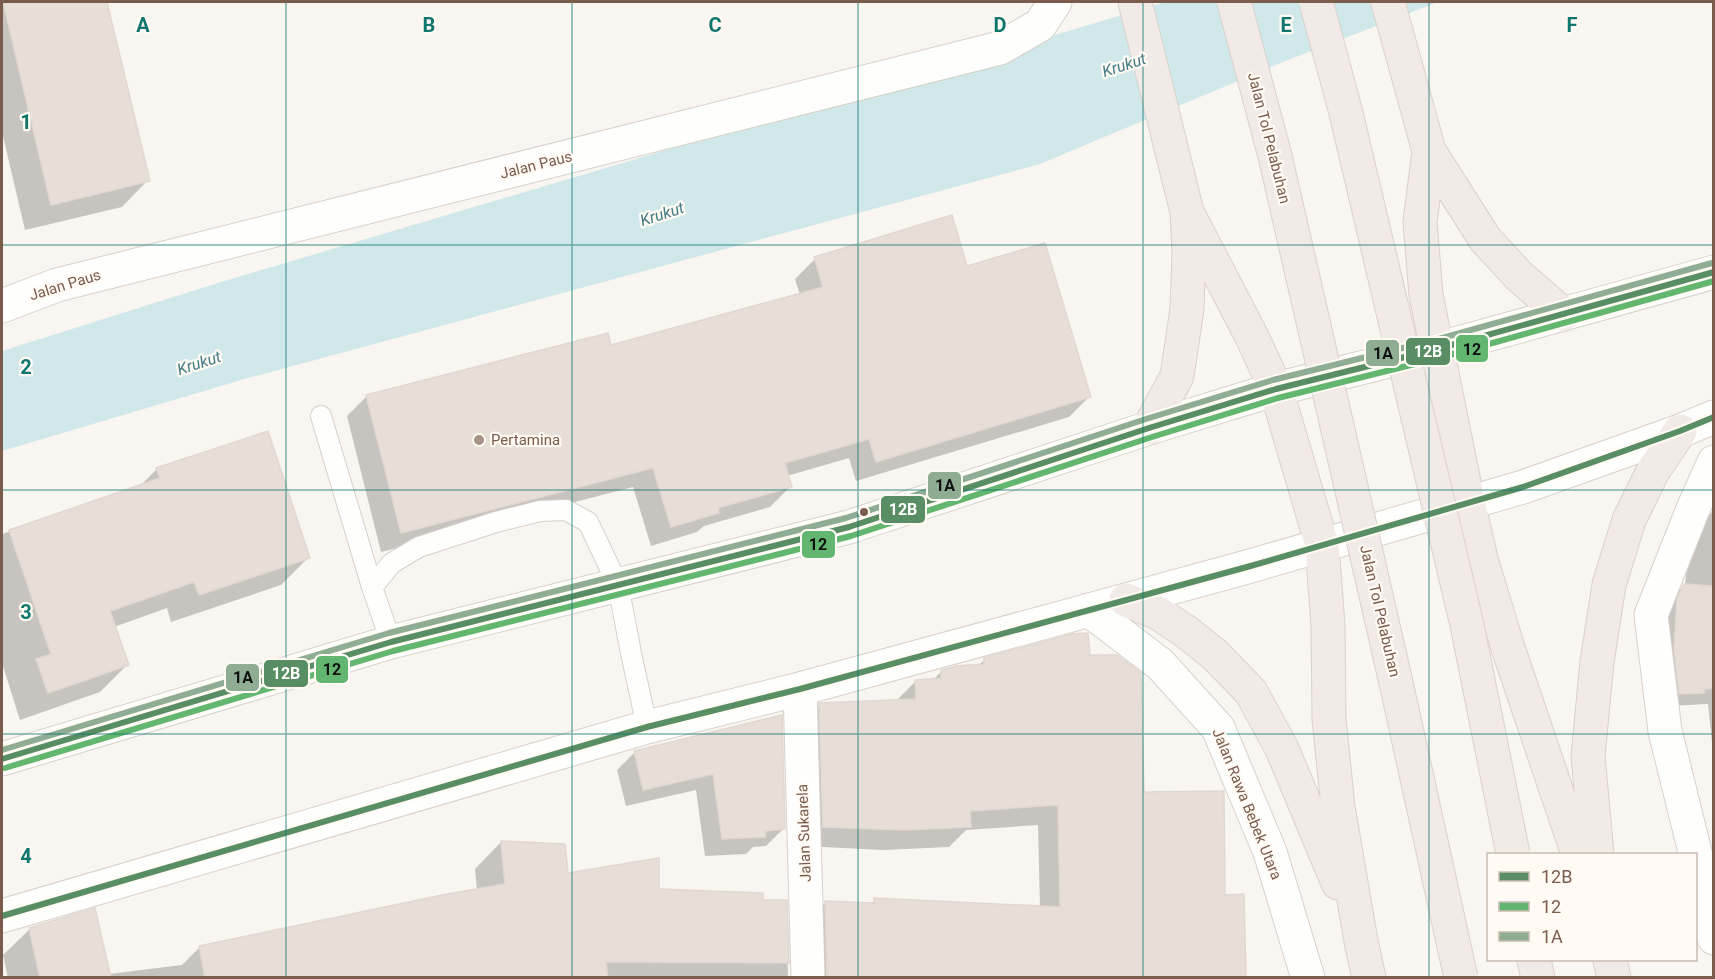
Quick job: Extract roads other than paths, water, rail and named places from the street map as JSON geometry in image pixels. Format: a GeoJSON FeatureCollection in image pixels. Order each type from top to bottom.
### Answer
{"type":"FeatureCollection","features":[{"type":"Feature","properties":{"kind":"highway"},"geometry":{"type":"LineString","coordinates":[[1135,2],[1184,197],[1189,252],[1187,309],[1177,376],[1149,428]]}},
{"type":"Feature","properties":{"kind":"highway","name":"Jalan Tol Pelabuhan"},"geometry":{"type":"LineString","coordinates":[[1234,2],[1275,156],[1395,675],[1461,978]]}},
{"type":"Feature","properties":{"kind":"highway"},"geometry":{"type":"LineString","coordinates":[[1316,2],[1345,109],[1467,626],[1514,853]]}},
{"type":"Feature","properties":{"kind":"highway"},"geometry":{"type":"LineString","coordinates":[[1388,2],[1425,137],[1485,239],[1519,276],[1563,314]]}},
{"type":"Feature","properties":{"kind":"highway"},"geometry":{"type":"LineString","coordinates":[[1425,137],[1420,222],[1426,295],[1468,502],[1481,559],[1508,648],[1577,853]]}},
{"type":"Feature","properties":{"kind":"highway"},"geometry":{"type":"LineString","coordinates":[[1184,197],[1276,389],[1322,545],[1328,625],[1329,719],[1338,807],[1361,941],[1370,978]]}},
{"type":"Feature","properties":{"kind":"highway"},"geometry":{"type":"LineString","coordinates":[[1597,853],[1588,756],[1597,662],[1609,585],[1629,520],[1653,471],[1680,431]]}},
{"type":"Feature","properties":{"kind":"highway"},"geometry":{"type":"LineString","coordinates":[[1126,600],[1158,613],[1185,631],[1214,654],[1251,692],[1282,748],[1361,941]]}},
{"type":"Feature","properties":{"kind":"highway"},"geometry":{"type":"LineString","coordinates":[[1534,961],[1538,978]]}},
{"type":"Feature","properties":{"kind":"highway"},"geometry":{"type":"LineString","coordinates":[[1610,961],[1614,978]]}},
{"type":"Feature","properties":{"kind":"main road","name":"Jalan Paus"},"geometry":{"type":"LineString","coordinates":[[2,306],[69,282],[1000,48],[1040,25],[1055,2]]}},
{"type":"Feature","properties":{"kind":"main road"},"geometry":{"type":"LineString","coordinates":[[2,759],[391,642],[849,527],[1149,428],[1276,389],[1437,350],[1713,272]]}},
{"type":"Feature","properties":{"kind":"main road"},"geometry":{"type":"LineString","coordinates":[[2,916],[647,727],[1126,600],[1523,487],[1713,417]]}},
{"type":"Feature","properties":{"kind":"main road"},"geometry":{"type":"LineString","coordinates":[[1695,853],[1665,731],[1651,615],[1713,462]]}},
{"type":"Feature","properties":{"kind":"main road","name":"Jalan Rawa Bebek Utara"},"geometry":{"type":"LineString","coordinates":[[1089,610],[1160,664],[1218,728],[1270,852],[1308,978]]}},
{"type":"Feature","properties":{"kind":"main road","name":"Jalan Sukarela"},"geometry":{"type":"LineString","coordinates":[[800,688],[808,978]]}},
{"type":"Feature","properties":{"kind":"main road"},"geometry":{"type":"LineString","coordinates":[[1697,860],[1713,938]]}},
{"type":"Feature","properties":{"kind":"lane"},"geometry":{"type":"LineString","coordinates":[[321,416],[372,587],[391,642]]}},
{"type":"Feature","properties":{"kind":"lane"},"geometry":{"type":"LineString","coordinates":[[372,587],[392,563],[419,547],[496,522],[540,511],[566,510],[588,522],[618,585],[647,727]]}},
{"type":"Feature","properties":{"kind":"water","name":"Krukut"},"geometry":{"type":"Polygon","coordinates":[[[1166,2],[1438,2],[1288,60],[1040,164],[248,378],[2,451],[2,351],[221,282],[1166,2]]]}},
{"type":"Feature","properties":{"kind":"place","name":"Pertamina"},"geometry":{"type":"Point","coordinates":[479,440]}}]}
